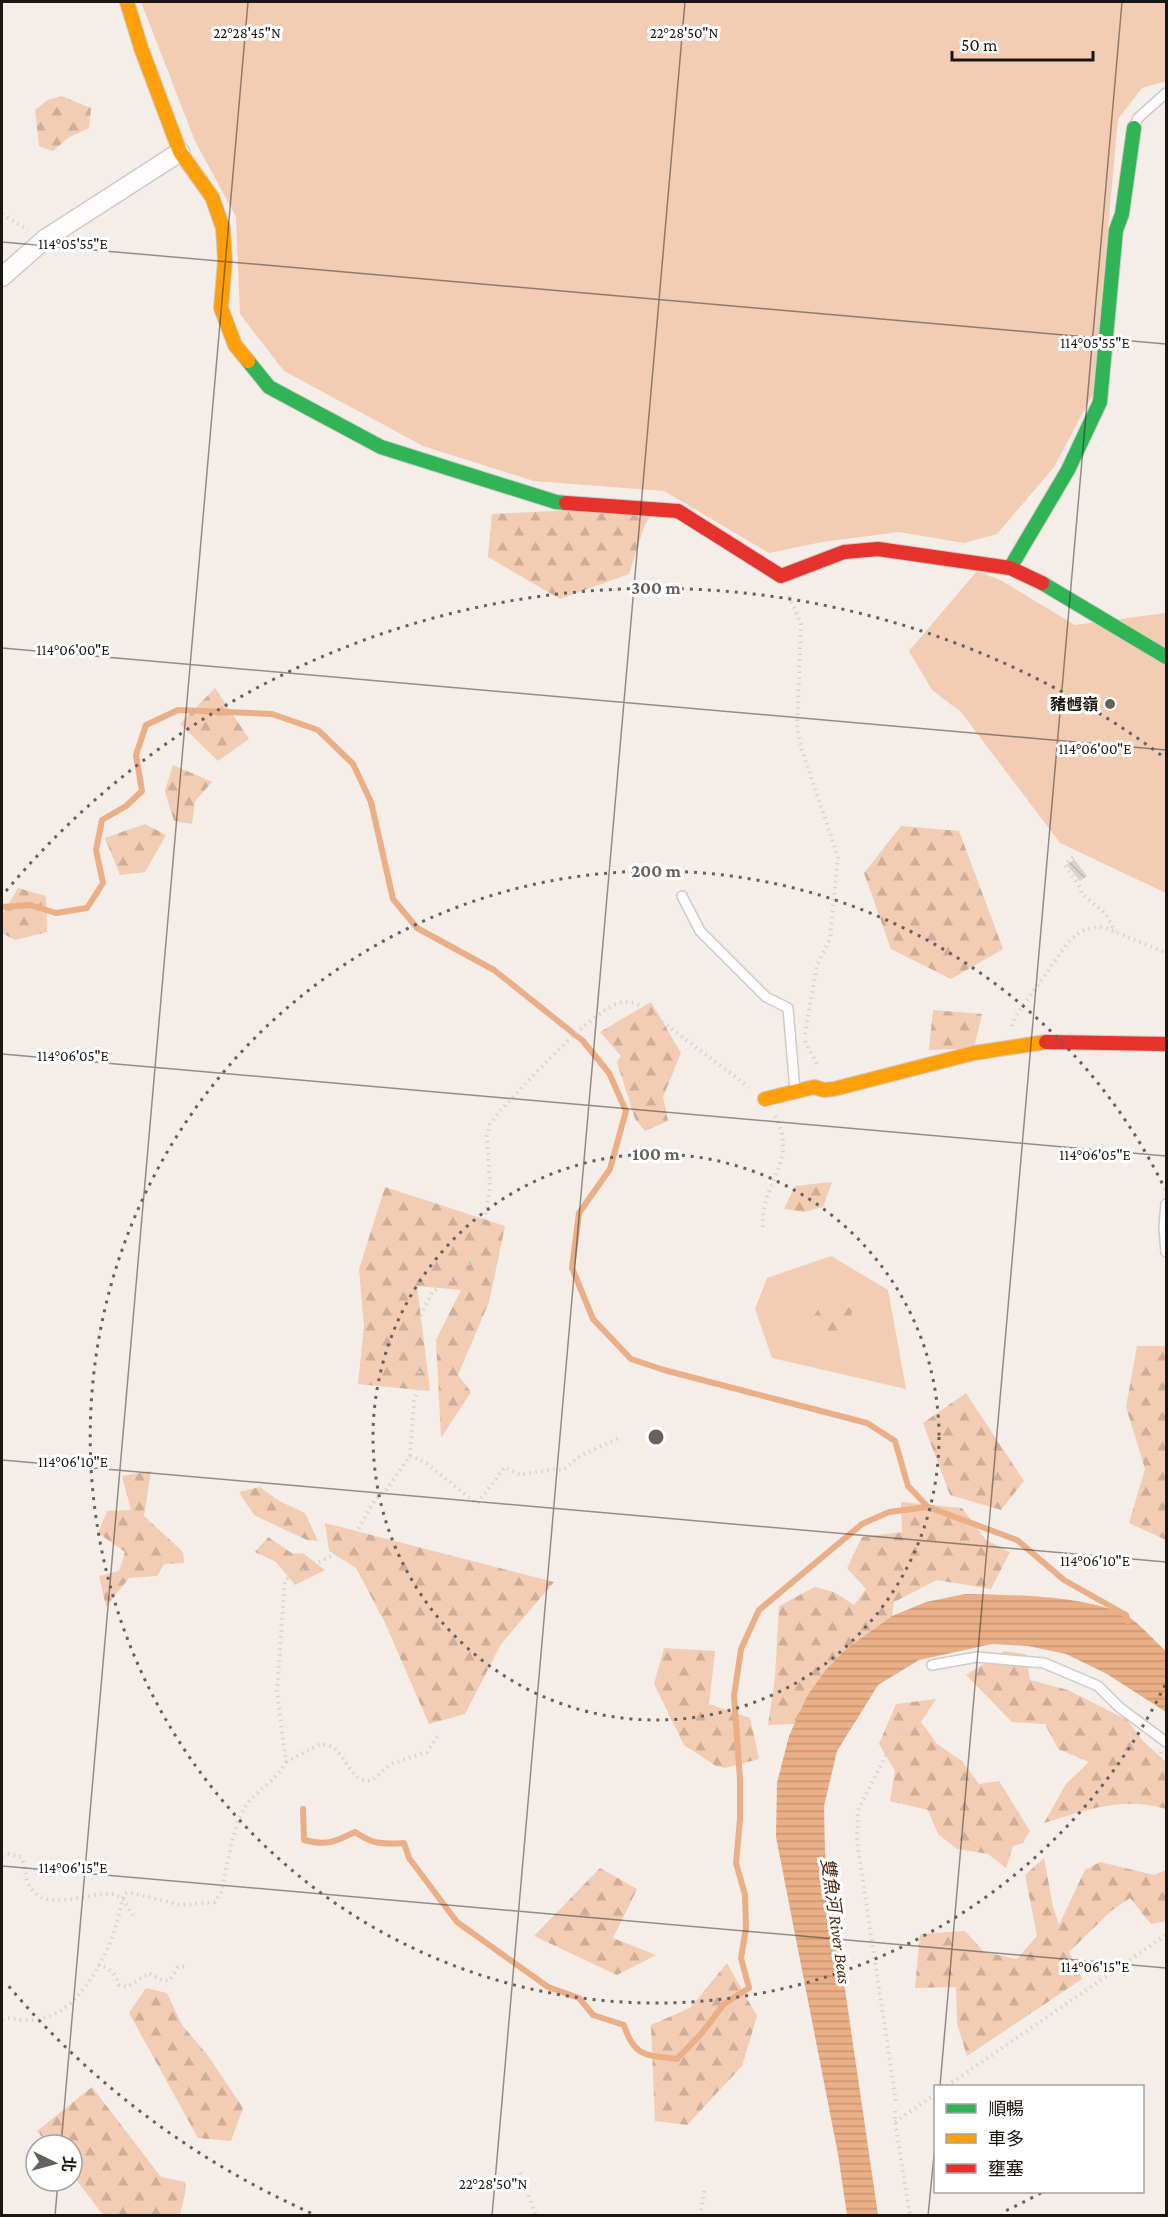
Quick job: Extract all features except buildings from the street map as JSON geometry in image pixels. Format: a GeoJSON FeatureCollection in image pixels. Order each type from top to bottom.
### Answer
{"type":"FeatureCollection","features":[{"type":"Feature","properties":{"kind":"street"},"geometry":{"type":"LineString","coordinates":[[127,2],[141,48],[180,152],[212,197],[223,228],[225,260],[221,308],[235,345],[269,387],[381,447],[556,502],[678,510],[781,576],[844,552],[879,549],[1010,568],[1034,579],[1167,657]]}},
{"type":"Feature","properties":{"kind":"street"},"geometry":{"type":"LineString","coordinates":[[1010,568],[1068,470],[1100,402],[1116,230],[1122,214],[1134,128]]}},
{"type":"Feature","properties":{"kind":"street"},"geometry":{"type":"LineString","coordinates":[[2,277],[45,239],[180,152]]}},
{"type":"Feature","properties":{"kind":"street"},"geometry":{"type":"LineString","coordinates":[[765,1099],[814,1087],[824,1090],[834,1089],[974,1053],[1041,1042],[1167,1044]]}},
{"type":"Feature","properties":{"kind":"lane"},"geometry":{"type":"LineString","coordinates":[[1134,128],[1138,118],[1167,93]]}},
{"type":"Feature","properties":{"kind":"lane"},"geometry":{"type":"LineString","coordinates":[[682,896],[700,931],[766,997],[788,1008],[795,1091]]}},
{"type":"Feature","properties":{"kind":"lane"},"geometry":{"type":"LineString","coordinates":[[1167,1204],[1164,1227],[1167,1252]]}},
{"type":"Feature","properties":{"kind":"lane"},"geometry":{"type":"LineString","coordinates":[[932,1665],[978,1657],[1044,1663],[1098,1686],[1119,1707],[1166,1741]]}},
{"type":"Feature","properties":{"kind":"path"},"geometry":{"type":"LineString","coordinates":[[2,214],[45,239]]}},
{"type":"Feature","properties":{"kind":"path"},"geometry":{"type":"LineString","coordinates":[[781,576],[801,624],[797,728],[802,750],[838,857],[830,939],[817,965],[804,1041],[819,1069],[818,1082],[814,1087]]}},
{"type":"Feature","properties":{"kind":"path"},"geometry":{"type":"LineString","coordinates":[[1073,857],[1065,865],[1080,887],[1082,894],[1106,914],[1115,932]]}},
{"type":"Feature","properties":{"kind":"path"},"geometry":{"type":"LineString","coordinates":[[1011,1030],[1015,1017],[1070,940],[1080,931],[1093,927],[1104,927],[1167,953]]}},
{"type":"Feature","properties":{"kind":"path"},"geometry":{"type":"LineString","coordinates":[[2,2019],[12,2017],[22,2020],[37,2019],[54,2015],[77,1996],[98,1965],[114,1934],[124,1894],[128,1892],[181,1905],[215,1902],[220,1893],[238,1824],[246,1806],[282,1771],[286,1762],[277,1691],[285,1580],[348,1547],[376,1498],[386,1490],[410,1456],[414,1401],[420,1383],[412,1334],[432,1292],[462,1273],[472,1259],[482,1236],[490,1187],[487,1136],[490,1124],[499,1112],[587,1023],[623,1002],[641,1006],[765,1099],[778,1121],[784,1142],[783,1162],[766,1196],[762,1213],[763,1227]]}},
{"type":"Feature","properties":{"kind":"path"},"geometry":{"type":"LineString","coordinates":[[410,1456],[425,1462],[477,1504],[505,1467],[520,1475],[563,1470],[580,1456],[621,1437]]}},
{"type":"Feature","properties":{"kind":"path"},"geometry":{"type":"LineString","coordinates":[[896,2101],[856,1842],[858,1810],[907,1715]]}},
{"type":"Feature","properties":{"kind":"path"},"geometry":{"type":"LineString","coordinates":[[286,1762],[320,1744],[334,1748],[354,1774],[363,1781],[371,1781],[391,1764],[427,1752],[439,1734]]}},
{"type":"Feature","properties":{"kind":"path"},"geometry":{"type":"LineString","coordinates":[[1166,1741],[1160,1757],[1167,1776]]}},
{"type":"Feature","properties":{"kind":"path"},"geometry":{"type":"LineString","coordinates":[[2,1856],[8,1854],[21,1857],[28,1882],[33,1891],[42,1897],[64,1901],[114,1894],[123,1899],[133,1915]]}},
{"type":"Feature","properties":{"kind":"path"},"geometry":{"type":"LineString","coordinates":[[948,2085],[1167,1935]]}},
{"type":"Feature","properties":{"kind":"path"},"geometry":{"type":"LineString","coordinates":[[98,1965],[105,1966],[116,1976],[119,1985],[127,1987],[149,1973],[163,1981],[170,1980],[178,1967],[188,1966]]}},
{"type":"Feature","properties":{"kind":"path"},"geometry":{"type":"LineString","coordinates":[[895,2122],[934,2095]]}},
{"type":"Feature","properties":{"kind":"path"},"geometry":{"type":"LineString","coordinates":[[895,2111],[910,2216]]}},
{"type":"Feature","properties":{"kind":"path"},"geometry":{"type":"LineString","coordinates":[[520,2173],[536,2216]]}},
{"type":"Feature","properties":{"kind":"path"},"geometry":{"type":"LineString","coordinates":[[700,2216],[705,2188]]}},
{"type":"Feature","properties":{"kind":"green space"},"geometry":{"type":"Polygon","coordinates":[[[141,2],[1166,2],[1166,81],[1142,88],[1118,119],[1093,394],[1054,467],[997,534],[964,543],[899,532],[822,542],[769,553],[664,491],[534,481],[423,446],[284,371],[240,314],[236,217],[195,141],[141,2]]]}},
{"type":"Feature","properties":{"kind":"green space"},"geometry":{"type":"Polygon","coordinates":[[[61,96],[91,108],[89,128],[68,138],[53,151],[39,146],[35,110],[48,100],[61,96]]]}},
{"type":"Feature","properties":{"kind":"green space"},"geometry":{"type":"Polygon","coordinates":[[[574,510],[652,513],[644,527],[629,574],[560,599],[488,557],[492,514],[574,510]]]}},
{"type":"Feature","properties":{"kind":"green space"},"geometry":{"type":"Polygon","coordinates":[[[977,571],[1002,581],[1075,625],[1166,613],[1166,893],[1060,843],[961,712],[932,690],[909,651],[977,571]]]}},
{"type":"Feature","properties":{"kind":"green space"},"geometry":{"type":"Polygon","coordinates":[[[215,688],[249,739],[218,761],[180,724],[215,688]]]}},
{"type":"Feature","properties":{"kind":"green space"},"geometry":{"type":"Polygon","coordinates":[[[173,765],[212,782],[195,801],[192,824],[174,821],[165,791],[173,765]]]}},
{"type":"Feature","properties":{"kind":"green space"},"geometry":{"type":"Polygon","coordinates":[[[145,824],[166,835],[145,872],[120,875],[105,838],[145,824]]]}},
{"type":"Feature","properties":{"kind":"green space"},"geometry":{"type":"Polygon","coordinates":[[[901,826],[959,831],[1003,949],[951,979],[891,949],[864,873],[901,826]]]}},
{"type":"Feature","properties":{"kind":"green space"},"geometry":{"type":"Polygon","coordinates":[[[18,888],[46,896],[47,932],[15,940],[2,933],[2,915],[18,888]]]}},
{"type":"Feature","properties":{"kind":"green space"},"geometry":{"type":"Polygon","coordinates":[[[651,1002],[681,1053],[663,1097],[668,1121],[645,1131],[635,1119],[617,1062],[621,1056],[600,1032],[651,1002]]]}},
{"type":"Feature","properties":{"kind":"green space"},"geometry":{"type":"Polygon","coordinates":[[[933,1010],[982,1014],[974,1048],[929,1050],[933,1010]]]}},
{"type":"Feature","properties":{"kind":"green space"},"geometry":{"type":"Polygon","coordinates":[[[832,1182],[823,1207],[804,1212],[784,1209],[795,1186],[832,1182]]]}},
{"type":"Feature","properties":{"kind":"green space"},"geometry":{"type":"Polygon","coordinates":[[[385,1187],[505,1226],[489,1302],[458,1375],[471,1392],[441,1438],[436,1340],[461,1290],[417,1286],[430,1391],[358,1384],[364,1326],[359,1269],[385,1187]]]}},
{"type":"Feature","properties":{"kind":"green space"},"geometry":{"type":"Polygon","coordinates":[[[831,1256],[888,1290],[906,1389],[772,1358],[755,1309],[767,1278],[831,1256]]]}},
{"type":"Feature","properties":{"kind":"green space"},"geometry":{"type":"Polygon","coordinates":[[[821,1305],[853,1307],[848,1331],[821,1340],[805,1330],[821,1305]]]}},
{"type":"Feature","properties":{"kind":"green space"},"geometry":{"type":"Polygon","coordinates":[[[1137,1346],[1166,1346],[1166,1540],[1129,1523],[1145,1469],[1126,1407],[1137,1346]]]}},
{"type":"Feature","properties":{"kind":"green space"},"geometry":{"type":"Polygon","coordinates":[[[966,1393],[1024,1481],[1001,1510],[950,1495],[923,1423],[966,1393]]]}},
{"type":"Feature","properties":{"kind":"green space"},"geometry":{"type":"Polygon","coordinates":[[[151,1471],[144,1516],[183,1552],[184,1563],[164,1564],[157,1576],[129,1578],[106,1607],[99,1576],[119,1571],[125,1552],[98,1533],[107,1511],[131,1510],[122,1476],[151,1471]]]}},
{"type":"Feature","properties":{"kind":"green space"},"geometry":{"type":"Polygon","coordinates":[[[260,1487],[279,1501],[305,1513],[318,1541],[307,1540],[254,1515],[239,1492],[260,1487]]]}},
{"type":"Feature","properties":{"kind":"green space"},"geometry":{"type":"Polygon","coordinates":[[[901,1502],[962,1508],[986,1540],[1010,1552],[991,1589],[937,1580],[894,1602],[892,1616],[846,1649],[807,1696],[795,1724],[768,1725],[775,1678],[779,1606],[815,1587],[834,1592],[854,1605],[866,1589],[847,1568],[862,1537],[902,1532],[901,1502]]]}},
{"type":"Feature","properties":{"kind":"green space"},"geometry":{"type":"Polygon","coordinates":[[[325,1523],[554,1582],[501,1644],[465,1714],[429,1724],[385,1623],[356,1568],[329,1551],[325,1523]]]}},
{"type":"Feature","properties":{"kind":"green space"},"geometry":{"type":"Polygon","coordinates":[[[268,1537],[293,1554],[303,1553],[325,1570],[295,1585],[276,1562],[255,1552],[268,1537]]]}},
{"type":"Feature","properties":{"kind":"green space"},"geometry":{"type":"Polygon","coordinates":[[[664,1648],[715,1651],[709,1704],[750,1718],[759,1759],[725,1768],[716,1766],[684,1745],[654,1684],[664,1648]]]}},
{"type":"Feature","properties":{"kind":"green space"},"geometry":{"type":"Polygon","coordinates":[[[1004,1651],[1026,1654],[1030,1680],[1068,1690],[1127,1720],[1143,1741],[1166,1762],[1166,1809],[1150,1805],[1119,1804],[1090,1809],[1044,1823],[1066,1784],[1089,1762],[1058,1749],[1045,1724],[1012,1722],[966,1675],[1004,1651]]]}},
{"type":"Feature","properties":{"kind":"green space"},"geometry":{"type":"Polygon","coordinates":[[[936,1699],[921,1722],[937,1744],[962,1761],[979,1784],[999,1781],[1030,1831],[1023,1843],[1013,1846],[1006,1868],[988,1854],[957,1849],[938,1834],[928,1810],[890,1801],[895,1771],[879,1744],[896,1704],[936,1699]]]}},
{"type":"Feature","properties":{"kind":"green space"},"geometry":{"type":"Polygon","coordinates":[[[1044,1858],[1053,1907],[1059,1925],[1085,1870],[1100,1862],[1154,1875],[1166,1870],[1166,1921],[1151,1924],[1130,1898],[1111,1911],[1069,1952],[1082,1979],[967,2056],[957,2023],[956,1987],[915,1988],[920,1934],[965,1931],[984,1952],[1017,1959],[1037,1936],[1025,1875],[1044,1858]]]}},
{"type":"Feature","properties":{"kind":"green space"},"geometry":{"type":"Polygon","coordinates":[[[600,1868],[637,1889],[613,1938],[656,1955],[617,1975],[534,1936],[600,1868]]]}},
{"type":"Feature","properties":{"kind":"green space"},"geometry":{"type":"Polygon","coordinates":[[[727,1963],[757,2016],[742,2066],[687,2125],[655,2121],[651,2025],[690,2008],[727,1963]]]}},
{"type":"Feature","properties":{"kind":"green space"},"geometry":{"type":"Polygon","coordinates":[[[146,1988],[167,1993],[182,2025],[209,2057],[243,2108],[231,2141],[198,2138],[129,2013],[146,1988]]]}},
{"type":"Feature","properties":{"kind":"green space"},"geometry":{"type":"Polygon","coordinates":[[[92,2087],[161,2177],[185,2182],[186,2189],[180,2215],[103,2215],[84,2190],[84,2133],[39,2133],[37,2131],[92,2087]]]}},
{"type":"Feature","properties":{"kind":"shaded area"},"geometry":{"type":"Polygon","coordinates":[[[965,1594],[1046,1597],[1089,1603],[1125,1615],[1141,1626],[1166,1651],[1166,1712],[1107,1674],[1066,1654],[1028,1646],[992,1644],[919,1660],[878,1685],[837,1751],[824,1806],[825,1853],[878,2215],[847,2215],[838,2154],[776,1837],[777,1783],[789,1736],[807,1696],[825,1671],[846,1649],[892,1616],[926,1602],[965,1594]]]}},
{"type":"Feature","properties":{"kind":"waterway"},"geometry":{"type":"LineString","coordinates":[[2,907],[30,905],[56,913],[87,908],[103,883],[96,850],[102,820],[126,806],[142,791],[136,755],[146,725],[178,710],[272,714],[318,730],[353,764],[371,802],[393,899],[417,928],[494,970],[583,1041],[609,1073],[626,1111],[610,1169],[579,1213],[572,1268],[593,1319],[631,1359],[664,1370],[867,1423],[895,1441],[908,1486],[928,1507],[1017,1540],[1064,1580],[1126,1615],[1128,1621]]}},
{"type":"Feature","properties":{"kind":"waterway"},"geometry":{"type":"LineString","coordinates":[[303,1809],[304,1840],[318,1843],[330,1842],[355,1832],[378,1843],[404,1843],[409,1858],[457,1922],[548,1987],[579,1998],[593,2015],[624,2025],[632,2044],[643,2053],[677,2059],[701,2034],[724,2004],[749,1988],[741,1958],[746,1928],[745,1895],[736,1863],[740,1819],[740,1779],[734,1696],[741,1649],[759,1610],[862,1524],[889,1512],[928,1507]]}},
{"type":"Feature","properties":{"kind":"traffic: fast"},"geometry":{"type":"LineString","coordinates":[[1010,568],[1068,470],[1100,402],[1116,230],[1122,214],[1134,128]]}},
{"type":"Feature","properties":{"kind":"traffic: fast"},"geometry":{"type":"LineString","coordinates":[[248,361],[269,387],[381,447],[556,502],[566,503]]}},
{"type":"Feature","properties":{"kind":"traffic: fast"},"geometry":{"type":"LineString","coordinates":[[1042,583],[1166,657]]}},
{"type":"Feature","properties":{"kind":"traffic: slow"},"geometry":{"type":"LineString","coordinates":[[127,2],[141,48],[180,152],[212,197],[223,228],[225,260],[221,308],[235,345],[248,361]]}},
{"type":"Feature","properties":{"kind":"traffic: slow"},"geometry":{"type":"LineString","coordinates":[[765,1099],[814,1087],[824,1090],[834,1089],[974,1053],[1046,1042]]}},
{"type":"Feature","properties":{"kind":"traffic: jam"},"geometry":{"type":"LineString","coordinates":[[566,503],[678,511],[781,576],[844,552],[878,549],[1010,568],[1042,583]]}},
{"type":"Feature","properties":{"kind":"traffic: jam"},"geometry":{"type":"LineString","coordinates":[[1046,1042],[1166,1044]]}},
{"type":"Feature","properties":{"kind":"place","name":"豬乸嶺"},"geometry":{"type":"Point","coordinates":[1110,704]}},
{"type":"Feature","properties":{"kind":"water label","name":"雙魚河 River Beas"},"geometry":{"type":"Point","coordinates":[836,1921]}}]}
